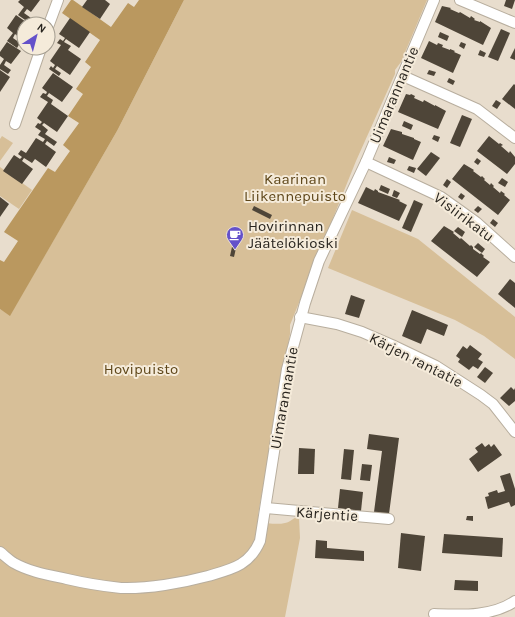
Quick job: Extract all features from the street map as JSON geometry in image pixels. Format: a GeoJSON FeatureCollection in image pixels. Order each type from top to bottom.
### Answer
{"type":"FeatureCollection","features":[{"type":"Feature","properties":{"kind":"street"},"geometry":{"type":"LineString","coordinates":[[52,16],[58,0]]}},
{"type":"Feature","properties":{"kind":"street","name":"Uimarannantie"},"geometry":{"type":"LineString","coordinates":[[0,552],[14,563],[36,572],[93,584],[122,588],[190,581],[242,565],[252,556],[260,541],[287,369],[300,317],[319,261],[366,162],[434,0]]}},
{"type":"Feature","properties":{"kind":"street"},"geometry":{"type":"LineString","coordinates":[[460,0],[515,23]]}},
{"type":"Feature","properties":{"kind":"street"},"geometry":{"type":"LineString","coordinates":[[15,124],[37,56]]}},
{"type":"Feature","properties":{"kind":"street"},"geometry":{"type":"LineString","coordinates":[[403,76],[477,109],[515,138]]}},
{"type":"Feature","properties":{"kind":"street","name":"Visiirikatu"},"geometry":{"type":"LineString","coordinates":[[366,162],[441,197],[464,213],[515,256]]}},
{"type":"Feature","properties":{"kind":"street","name":"Kärjen rantatie"},"geometry":{"type":"LineString","coordinates":[[300,317],[337,324],[362,332],[392,344],[436,366],[493,404],[515,432]]}},
{"type":"Feature","properties":{"kind":"street","name":"Kärjentie"},"geometry":{"type":"LineString","coordinates":[[266,508],[389,519]]}},
{"type":"Feature","properties":{"kind":"street"},"geometry":{"type":"LineString","coordinates":[[434,614],[490,614],[515,601]]}},
{"type":"Feature","properties":{"kind":"green space","name":"Hovipuisto"},"geometry":{"type":"Polygon","coordinates":[[[184,0],[427,0],[401,62],[395,70],[395,74],[356,161],[290,325],[290,334],[258,515],[259,522],[275,524],[282,524],[299,517],[300,538],[285,617],[0,617],[0,309],[10,315],[117,131],[184,0]]]}},
{"type":"Feature","properties":{"kind":"green space"},"geometry":{"type":"Polygon","coordinates":[[[2,136],[13,143],[0,161],[0,139],[2,136]]]}},
{"type":"Feature","properties":{"kind":"green space"},"geometry":{"type":"Polygon","coordinates":[[[0,167],[32,190],[19,209],[0,196],[0,167]]]}},
{"type":"Feature","properties":{"kind":"green space"},"geometry":{"type":"Polygon","coordinates":[[[352,210],[418,239],[515,317],[515,359],[484,336],[455,320],[328,268],[352,210]]]}},
{"type":"Feature","properties":{"kind":"shaded area"},"geometry":{"type":"Polygon","coordinates":[[[71,0],[111,27],[128,3],[134,7],[139,0],[184,0],[117,131],[10,316],[0,309],[0,260],[4,262],[18,241],[4,232],[48,168],[55,172],[70,151],[63,145],[79,123],[68,116],[83,94],[76,89],[91,67],[85,62],[100,40],[62,13],[71,0]]]}},
{"type":"Feature","properties":{"kind":"building"},"geometry":{"type":"Polygon","coordinates":[[[20,0],[40,0],[31,12],[27,9],[24,13],[28,16],[18,15],[24,7],[18,2],[20,0]]]}},
{"type":"Feature","properties":{"kind":"building"},"geometry":{"type":"Polygon","coordinates":[[[87,0],[105,0],[110,4],[100,19],[82,7],[87,0]]]}},
{"type":"Feature","properties":{"kind":"building"},"geometry":{"type":"Polygon","coordinates":[[[506,0],[515,0],[512,9],[504,6],[506,0]]]}},
{"type":"Feature","properties":{"kind":"building"},"geometry":{"type":"Polygon","coordinates":[[[442,6],[451,8],[450,9],[459,13],[460,12],[470,18],[471,16],[475,19],[474,20],[480,21],[491,28],[483,45],[435,22],[442,6]]]}},
{"type":"Feature","properties":{"kind":"building"},"geometry":{"type":"Polygon","coordinates":[[[16,15],[17,16],[16,16],[16,35],[15,34],[13,38],[16,40],[16,47],[7,41],[13,33],[7,28],[16,15]]]}},
{"type":"Feature","properties":{"kind":"building"},"geometry":{"type":"Polygon","coordinates":[[[70,18],[90,32],[79,48],[66,39],[64,42],[71,46],[68,50],[81,59],[70,75],[57,66],[55,69],[61,73],[59,76],[49,69],[51,66],[53,68],[55,65],[50,61],[53,56],[56,56],[56,52],[61,45],[57,43],[60,39],[63,41],[65,38],[59,34],[70,18]]]}},
{"type":"Feature","properties":{"kind":"building"},"geometry":{"type":"Polygon","coordinates":[[[501,29],[510,33],[498,61],[488,57],[501,29]]]}},
{"type":"Feature","properties":{"kind":"building"},"geometry":{"type":"Polygon","coordinates":[[[440,32],[449,36],[447,41],[438,37],[440,32]]]}},
{"type":"Feature","properties":{"kind":"building"},"geometry":{"type":"Polygon","coordinates":[[[429,41],[437,45],[438,43],[443,45],[442,47],[455,51],[454,52],[461,55],[453,73],[421,58],[429,41]]]}},
{"type":"Feature","properties":{"kind":"building"},"geometry":{"type":"Polygon","coordinates":[[[7,42],[16,48],[17,56],[11,64],[6,61],[4,65],[11,70],[8,74],[0,69],[0,65],[4,59],[0,56],[0,52],[7,42]]]}},
{"type":"Feature","properties":{"kind":"building"},"geometry":{"type":"Polygon","coordinates":[[[461,42],[466,44],[464,49],[459,46],[461,42]]]}},
{"type":"Feature","properties":{"kind":"building"},"geometry":{"type":"Polygon","coordinates":[[[515,48],[515,60],[510,58],[515,48]]]}},
{"type":"Feature","properties":{"kind":"building"},"geometry":{"type":"Polygon","coordinates":[[[480,50],[486,53],[484,57],[478,55],[480,50]]]}},
{"type":"Feature","properties":{"kind":"building"},"geometry":{"type":"Polygon","coordinates":[[[0,70],[10,77],[0,92],[0,70]]]}},
{"type":"Feature","properties":{"kind":"building"},"geometry":{"type":"Polygon","coordinates":[[[429,70],[436,72],[434,76],[427,74],[429,70]]]}},
{"type":"Feature","properties":{"kind":"building"},"geometry":{"type":"Polygon","coordinates":[[[53,73],[73,87],[62,102],[49,93],[47,96],[53,100],[51,104],[68,116],[57,132],[44,123],[42,125],[48,130],[45,134],[57,142],[54,146],[47,141],[45,144],[56,152],[46,167],[35,159],[32,163],[24,158],[22,161],[33,169],[22,184],[3,171],[14,155],[20,159],[22,157],[18,154],[21,150],[26,153],[36,138],[43,142],[45,139],[38,135],[41,131],[35,127],[38,123],[40,124],[42,122],[37,118],[48,102],[40,97],[43,93],[46,94],[47,92],[42,88],[53,73]]]}},
{"type":"Feature","properties":{"kind":"building"},"geometry":{"type":"Polygon","coordinates":[[[449,78],[455,81],[453,85],[447,82],[449,78]]]}},
{"type":"Feature","properties":{"kind":"building"},"geometry":{"type":"Polygon","coordinates":[[[514,84],[515,85],[515,109],[502,99],[514,84]]]}},
{"type":"Feature","properties":{"kind":"building"},"geometry":{"type":"Polygon","coordinates":[[[406,94],[411,94],[415,96],[414,98],[423,102],[424,100],[446,111],[438,129],[398,112],[406,94]]]}},
{"type":"Feature","properties":{"kind":"building"},"geometry":{"type":"Polygon","coordinates":[[[496,100],[501,103],[497,109],[492,106],[496,100]]]}},
{"type":"Feature","properties":{"kind":"building"},"geometry":{"type":"Polygon","coordinates":[[[462,115],[472,119],[460,147],[450,143],[462,115]]]}},
{"type":"Feature","properties":{"kind":"building"},"geometry":{"type":"Polygon","coordinates":[[[404,121],[413,125],[411,130],[402,126],[404,121]]]}},
{"type":"Feature","properties":{"kind":"building"},"geometry":{"type":"Polygon","coordinates":[[[391,129],[402,132],[402,134],[421,142],[413,160],[383,146],[391,129]]]}},
{"type":"Feature","properties":{"kind":"building"},"geometry":{"type":"Polygon","coordinates":[[[434,135],[440,137],[438,142],[432,139],[434,135]]]}},
{"type":"Feature","properties":{"kind":"building"},"geometry":{"type":"Polygon","coordinates":[[[489,136],[499,144],[500,143],[503,145],[501,146],[509,153],[510,151],[515,157],[515,164],[507,174],[477,151],[489,136]]]}},
{"type":"Feature","properties":{"kind":"building"},"geometry":{"type":"Polygon","coordinates":[[[431,152],[440,158],[426,176],[417,169],[431,152]]]}},
{"type":"Feature","properties":{"kind":"building"},"geometry":{"type":"Polygon","coordinates":[[[389,157],[396,160],[394,164],[387,162],[389,157]]]}},
{"type":"Feature","properties":{"kind":"building"},"geometry":{"type":"Polygon","coordinates":[[[477,158],[481,161],[478,165],[474,162],[477,158]]]}},
{"type":"Feature","properties":{"kind":"building"},"geometry":{"type":"Polygon","coordinates":[[[464,164],[474,170],[473,171],[481,177],[482,176],[490,185],[491,183],[494,186],[493,187],[500,193],[501,191],[505,194],[504,195],[510,200],[498,215],[452,179],[464,164]]]}},
{"type":"Feature","properties":{"kind":"building"},"geometry":{"type":"Polygon","coordinates":[[[409,166],[416,168],[414,173],[407,170],[409,166]]]}},
{"type":"Feature","properties":{"kind":"building"},"geometry":{"type":"Polygon","coordinates":[[[502,178],[508,182],[505,187],[498,183],[502,178]]]}},
{"type":"Feature","properties":{"kind":"building"},"geometry":{"type":"Polygon","coordinates":[[[447,179],[451,182],[447,188],[443,185],[447,179]]]}},
{"type":"Feature","properties":{"kind":"building"},"geometry":{"type":"Polygon","coordinates":[[[381,185],[390,189],[388,194],[379,190],[381,185]]]}},
{"type":"Feature","properties":{"kind":"building"},"geometry":{"type":"Polygon","coordinates":[[[366,187],[374,191],[375,189],[378,192],[400,200],[399,201],[407,205],[399,221],[358,203],[366,187]]]}},
{"type":"Feature","properties":{"kind":"building"},"geometry":{"type":"Polygon","coordinates":[[[394,190],[400,193],[397,198],[392,196],[394,190]]]}},
{"type":"Feature","properties":{"kind":"building"},"geometry":{"type":"Polygon","coordinates":[[[461,193],[465,196],[462,200],[458,197],[461,193]]]}},
{"type":"Feature","properties":{"kind":"building"},"geometry":{"type":"Polygon","coordinates":[[[0,197],[9,204],[0,217],[0,197]]]}},
{"type":"Feature","properties":{"kind":"building"},"geometry":{"type":"Polygon","coordinates":[[[414,200],[423,204],[411,232],[402,228],[414,200]]]}},
{"type":"Feature","properties":{"kind":"building"},"geometry":{"type":"Polygon","coordinates":[[[254,206],[272,215],[270,219],[252,210],[254,206]]]}},
{"type":"Feature","properties":{"kind":"building"},"geometry":{"type":"Polygon","coordinates":[[[478,206],[482,209],[478,213],[474,210],[478,206]]]}},
{"type":"Feature","properties":{"kind":"building"},"geometry":{"type":"Polygon","coordinates":[[[493,219],[498,223],[495,227],[490,223],[493,219]]]}},
{"type":"Feature","properties":{"kind":"building"},"geometry":{"type":"Polygon","coordinates":[[[444,226],[454,232],[453,233],[460,239],[461,238],[470,246],[471,245],[473,249],[480,254],[481,253],[484,256],[483,257],[490,262],[477,277],[431,241],[444,226]]]}},
{"type":"Feature","properties":{"kind":"building"},"geometry":{"type":"Polygon","coordinates":[[[458,227],[465,232],[462,237],[454,231],[458,227]]]}},
{"type":"Feature","properties":{"kind":"building"},"geometry":{"type":"Polygon","coordinates":[[[478,243],[485,249],[482,253],[474,247],[478,243]]]}},
{"type":"Feature","properties":{"kind":"building"},"geometry":{"type":"Polygon","coordinates":[[[232,247],[236,248],[234,257],[230,256],[232,247]]]}},
{"type":"Feature","properties":{"kind":"building"},"geometry":{"type":"Polygon","coordinates":[[[510,279],[515,283],[515,308],[498,294],[510,279]]]}},
{"type":"Feature","properties":{"kind":"building"},"geometry":{"type":"Polygon","coordinates":[[[351,295],[365,300],[359,318],[345,314],[351,295]]]}},
{"type":"Feature","properties":{"kind":"building"},"geometry":{"type":"Polygon","coordinates":[[[412,310],[448,325],[444,336],[427,329],[421,344],[402,336],[412,310]]]}},
{"type":"Feature","properties":{"kind":"building"},"geometry":{"type":"Polygon","coordinates":[[[470,345],[482,354],[478,359],[483,362],[478,369],[473,366],[469,370],[458,362],[460,359],[456,356],[463,346],[467,349],[470,345]]]}},
{"type":"Feature","properties":{"kind":"building"},"geometry":{"type":"Polygon","coordinates":[[[485,367],[493,373],[485,383],[477,377],[485,367]]]}},
{"type":"Feature","properties":{"kind":"building"},"geometry":{"type":"Polygon","coordinates":[[[511,387],[514,390],[515,388],[515,401],[509,406],[500,398],[511,387]]]}},
{"type":"Feature","properties":{"kind":"building"},"geometry":{"type":"Polygon","coordinates":[[[369,434],[399,438],[389,514],[374,512],[382,451],[367,449],[369,434]]]}},
{"type":"Feature","properties":{"kind":"building"},"geometry":{"type":"Polygon","coordinates":[[[482,443],[485,447],[489,444],[491,447],[494,444],[502,455],[478,472],[469,459],[478,452],[475,448],[482,443]]]}},
{"type":"Feature","properties":{"kind":"building"},"geometry":{"type":"Polygon","coordinates":[[[299,448],[315,449],[314,474],[298,474],[299,448]]]}},
{"type":"Feature","properties":{"kind":"building"},"geometry":{"type":"Polygon","coordinates":[[[344,449],[354,450],[351,480],[341,479],[344,449]]]}},
{"type":"Feature","properties":{"kind":"building"},"geometry":{"type":"Polygon","coordinates":[[[362,464],[372,465],[370,481],[360,480],[362,464]]]}},
{"type":"Feature","properties":{"kind":"building"},"geometry":{"type":"Polygon","coordinates":[[[510,473],[515,489],[515,505],[511,507],[509,502],[488,509],[485,497],[489,496],[488,493],[497,490],[498,493],[505,491],[500,476],[510,473]]]}},
{"type":"Feature","properties":{"kind":"building"},"geometry":{"type":"Polygon","coordinates":[[[340,489],[363,492],[361,511],[338,508],[340,489]]]}},
{"type":"Feature","properties":{"kind":"building"},"geometry":{"type":"Polygon","coordinates":[[[467,516],[473,516],[473,521],[466,520],[467,516]]]}},
{"type":"Feature","properties":{"kind":"building"},"geometry":{"type":"Polygon","coordinates":[[[401,533],[425,536],[421,571],[398,568],[401,533]]]}},
{"type":"Feature","properties":{"kind":"building"},"geometry":{"type":"Polygon","coordinates":[[[444,534],[503,538],[502,557],[442,553],[444,534]]]}},
{"type":"Feature","properties":{"kind":"building"},"geometry":{"type":"Polygon","coordinates":[[[316,540],[327,541],[327,548],[364,551],[364,561],[315,558],[316,540]]]}},
{"type":"Feature","properties":{"kind":"building"},"geometry":{"type":"Polygon","coordinates":[[[455,580],[478,581],[478,591],[454,590],[455,580]]]}},
{"type":"Feature","properties":{"kind":"place","name":"Hovirinnan Jäätelökioski"},"geometry":{"type":"Point","coordinates":[235,250]}},
{"type":"Feature","properties":{"kind":"park label","name":"Kaarinan Liikennepuisto"},"geometry":{"type":"Point","coordinates":[295,188]}}]}
